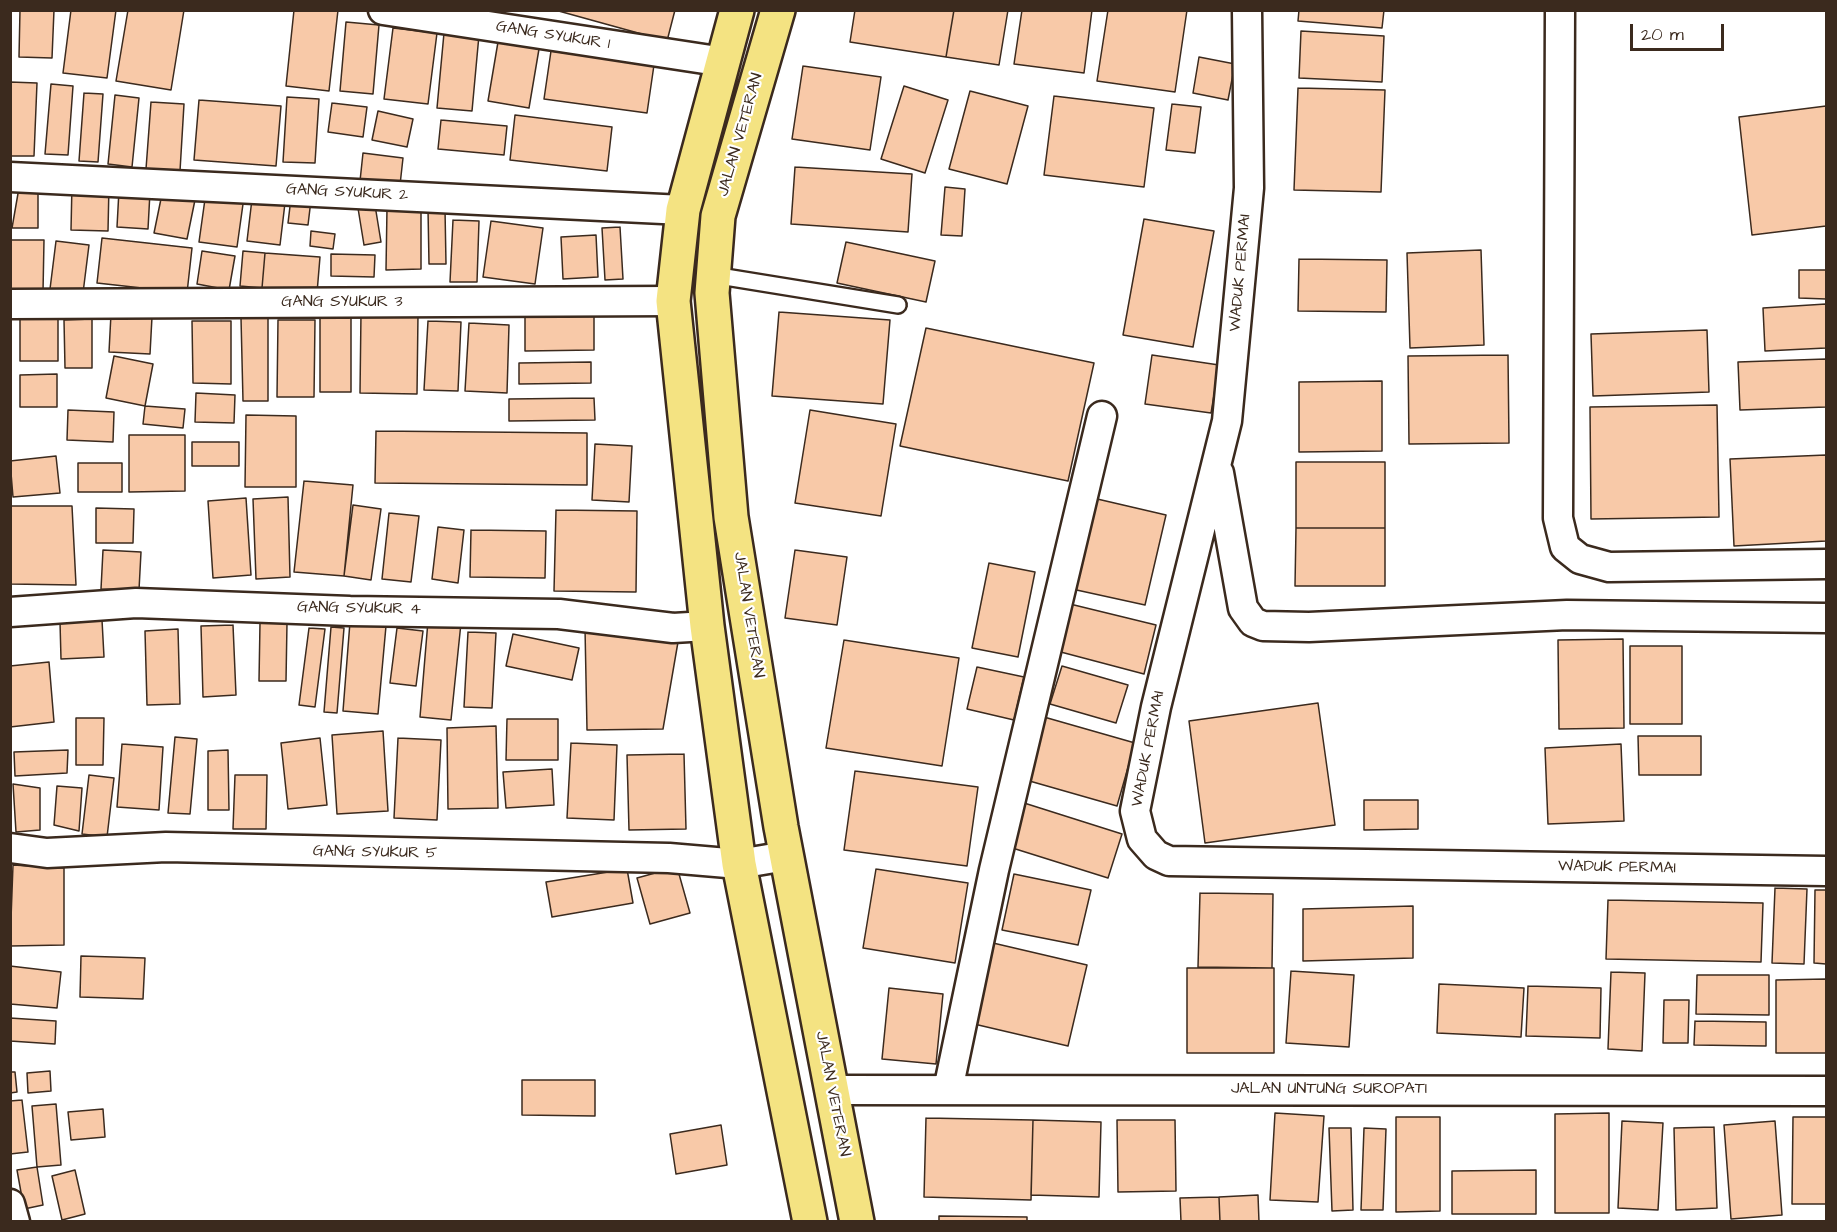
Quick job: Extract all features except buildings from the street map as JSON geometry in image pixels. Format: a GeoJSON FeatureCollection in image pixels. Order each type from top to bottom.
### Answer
{"type":"FeatureCollection","features":[{"type":"Feature","properties":{"kind":"highway"},"geometry":{"type":"LineString","coordinates":[[737,10],[683,210],[673,301],[707,626],[739,864],[810,1221]]}},
{"type":"Feature","properties":{"kind":"highway","name":"JALAN VETERAN"},"geometry":{"type":"LineString","coordinates":[[778,10],[718,216],[711,293],[731,517],[786,856],[857,1221]]}},
{"type":"Feature","properties":{"kind":"street","name":"GANG SYUKUR 1"},"geometry":{"type":"LineString","coordinates":[[383,10],[724,62]]}},
{"type":"Feature","properties":{"kind":"street","name":"WADUK PERMAI"},"geometry":{"type":"LineString","coordinates":[[1247,10],[1249,188],[1227,421],[1156,708],[1136,811],[1142,839],[1156,855],[1169,861],[1827,871]]}},
{"type":"Feature","properties":{"kind":"street"},"geometry":{"type":"LineString","coordinates":[[1560,10],[1558,518],[1565,547],[1580,559],[1609,567],[1827,564]]}},
{"type":"Feature","properties":{"kind":"street","name":"GANG SYUKUR 2"},"geometry":{"type":"LineString","coordinates":[[10,177],[683,210]]}},
{"type":"Feature","properties":{"kind":"street","name":"GANG SYUKUR 3"},"geometry":{"type":"LineString","coordinates":[[10,304],[673,301]]}},
{"type":"Feature","properties":{"kind":"street"},"geometry":{"type":"LineString","coordinates":[[948,1090],[994,870],[1102,416]]}},
{"type":"Feature","properties":{"kind":"street"},"geometry":{"type":"LineString","coordinates":[[1217,462],[1243,608],[1253,622],[1263,626],[1309,627],[1567,615],[1827,618]]}},
{"type":"Feature","properties":{"kind":"street","name":"GANG SYUKUR 4"},"geometry":{"type":"LineString","coordinates":[[10,612],[136,603],[350,611],[559,614],[673,627],[707,626]]}},
{"type":"Feature","properties":{"kind":"street","name":"GANG SYUKUR 5"},"geometry":{"type":"LineString","coordinates":[[10,848],[47,854],[166,847],[669,858],[739,864],[786,856]]}},
{"type":"Feature","properties":{"kind":"street","name":"JALAN UNTUNG SUROPATI"},"geometry":{"type":"LineString","coordinates":[[831,1090],[1827,1091]]}},
{"type":"Feature","properties":{"kind":"street"},"geometry":{"type":"LineString","coordinates":[[10,1204],[15,1221]]}},
{"type":"Feature","properties":{"kind":"lane"},"geometry":{"type":"LineString","coordinates":[[713,275],[898,305]]}}]}
